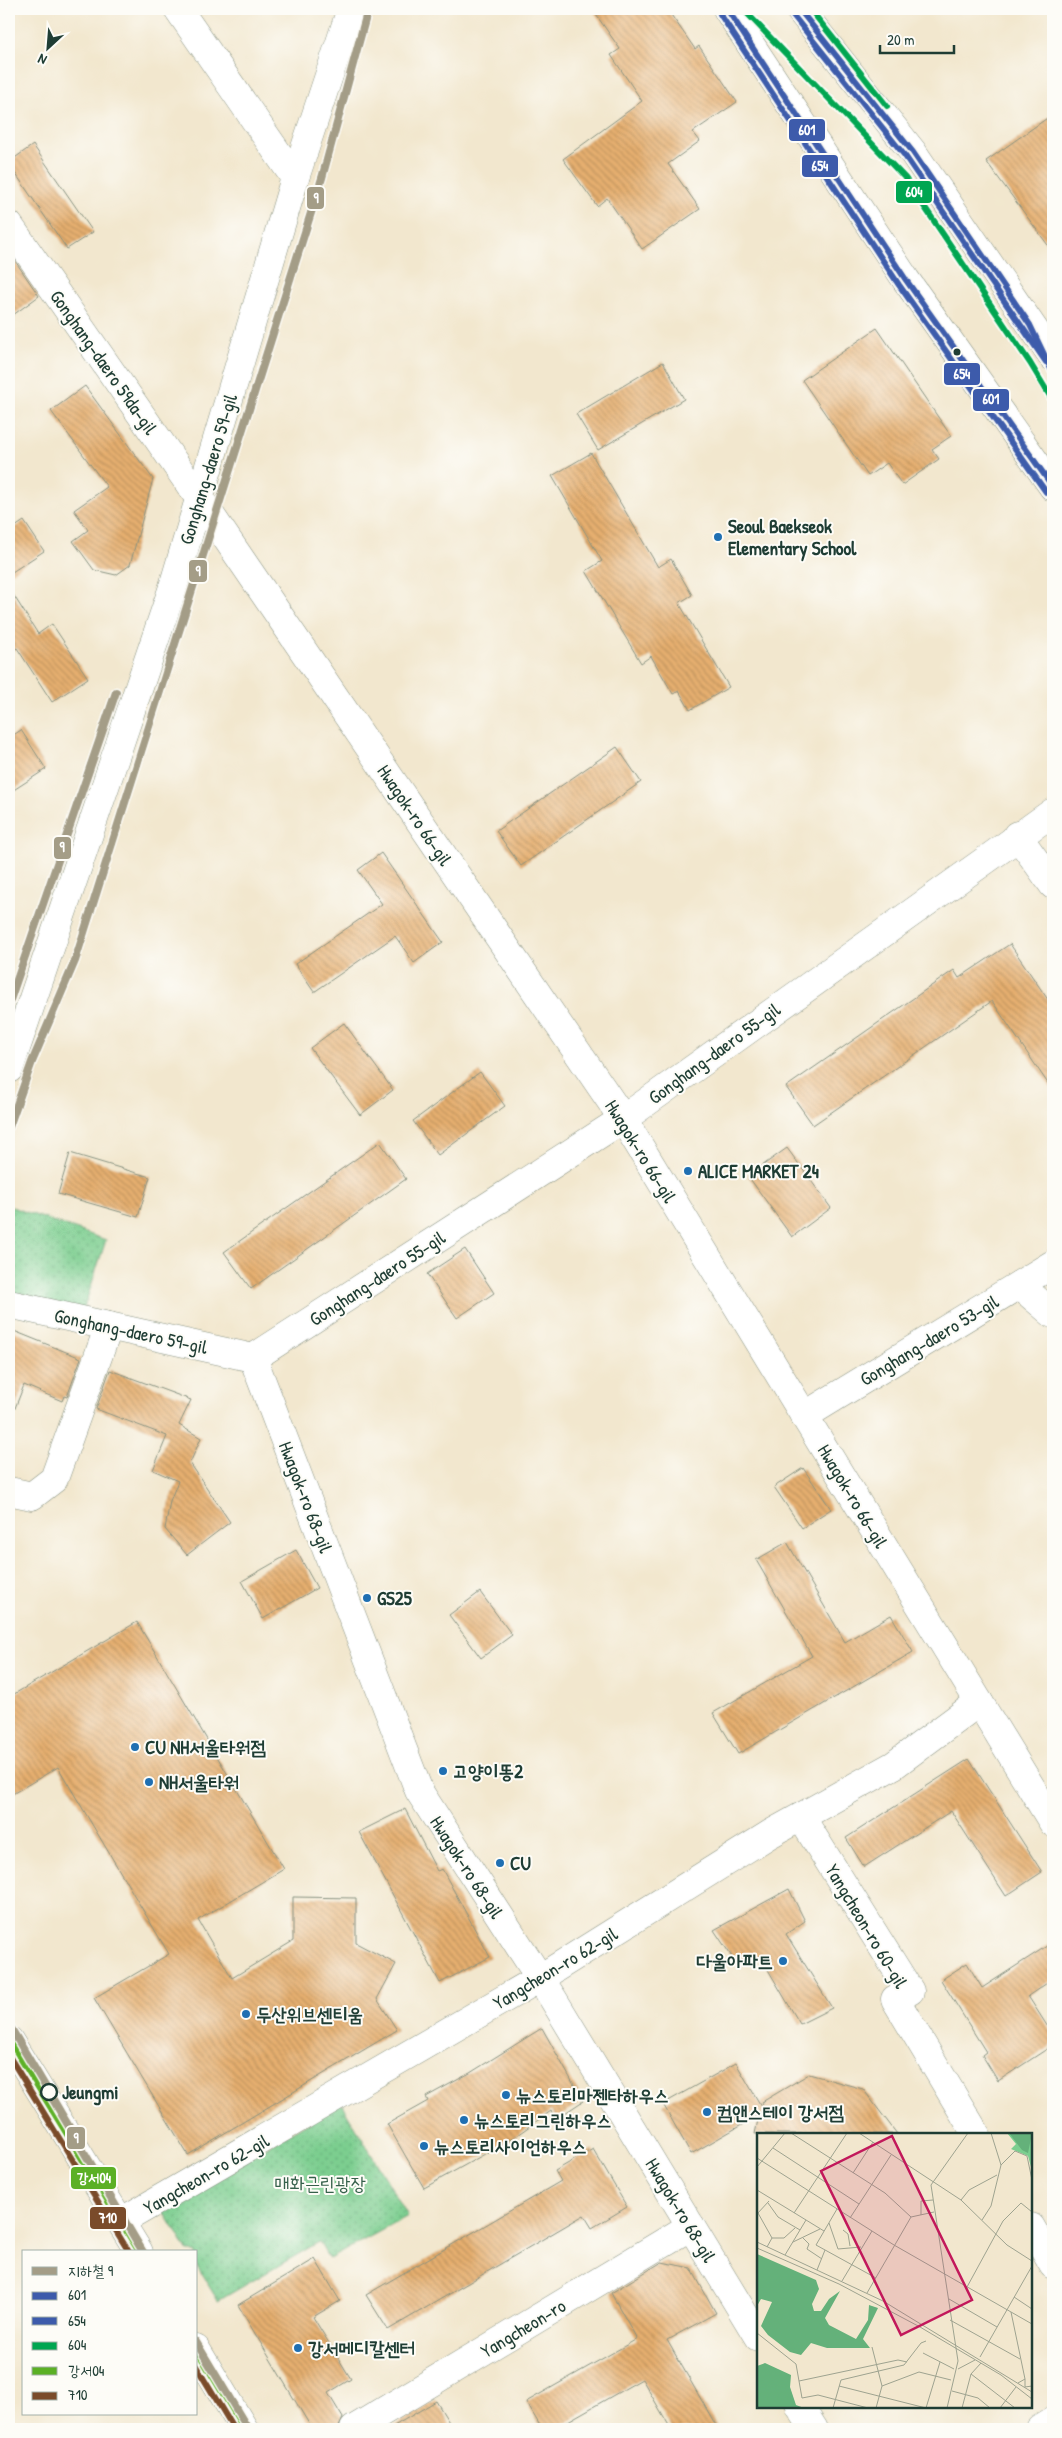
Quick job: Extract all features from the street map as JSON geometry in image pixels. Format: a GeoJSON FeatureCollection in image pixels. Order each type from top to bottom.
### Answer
{"type":"FeatureCollection","features":[{"type":"Feature","properties":{"kind":"street"},"geometry":{"type":"LineString","coordinates":[[178,9],[295,178]]}},
{"type":"Feature","properties":{"kind":"street","name":"Gonghang-daero 59-gil"},"geometry":{"type":"LineString","coordinates":[[9,1069],[172,590],[295,178],[351,9]]}},
{"type":"Feature","properties":{"kind":"street"},"geometry":{"type":"LineString","coordinates":[[726,9],[906,280],[1053,487]]}},
{"type":"Feature","properties":{"kind":"street"},"geometry":{"type":"LineString","coordinates":[[799,9],[912,151],[1053,357]]}},
{"type":"Feature","properties":{"kind":"street","name":"Gonghang-daero 59da-gil"},"geometry":{"type":"LineString","coordinates":[[9,225],[199,498]]}},
{"type":"Feature","properties":{"kind":"street","name":"Hwagok-ro 66-gil"},"geometry":{"type":"LineString","coordinates":[[199,498],[623,1119],[1053,1823]]}},
{"type":"Feature","properties":{"kind":"street","name":"Gonghang-daero 55-gil"},"geometry":{"type":"LineString","coordinates":[[253,1358],[623,1119],[1017,835],[1053,812]]}},
{"type":"Feature","properties":{"kind":"street"},"geometry":{"type":"LineString","coordinates":[[1017,835],[1053,885]]}},
{"type":"Feature","properties":{"kind":"street","name":"Gonghang-daero 53-gil"},"geometry":{"type":"LineString","coordinates":[[804,1416],[1053,1264]]}},
{"type":"Feature","properties":{"kind":"street"},"geometry":{"type":"LineString","coordinates":[[1018,1285],[1053,1314]]}},
{"type":"Feature","properties":{"kind":"street","name":"Gonghang-daero 59-gil"},"geometry":{"type":"LineString","coordinates":[[9,1304],[253,1358]]}},
{"type":"Feature","properties":{"kind":"street"},"geometry":{"type":"LineString","coordinates":[[9,1491],[32,1496],[54,1478],[109,1326]]}},
{"type":"Feature","properties":{"kind":"street","name":"Hwagok-ro 68-gil"},"geometry":{"type":"LineString","coordinates":[[253,1358],[419,1791],[540,1978],[757,2335]]}},
{"type":"Feature","properties":{"kind":"street","name":"Yangcheon-ro 62-gil"},"geometry":{"type":"LineString","coordinates":[[122,2222],[540,1978],[801,1817],[894,1765],[979,1702]]}},
{"type":"Feature","properties":{"kind":"street","name":"Yangcheon-ro 60-gil"},"geometry":{"type":"LineString","coordinates":[[801,1817],[910,1991],[896,1999],[975,2133]]}},
{"type":"Feature","properties":{"kind":"street"},"geometry":{"type":"LineString","coordinates":[[9,2040],[138,2250]]}},
{"type":"Feature","properties":{"kind":"street","name":"Yangcheon-ro"},"geometry":{"type":"LineString","coordinates":[[354,2429],[691,2226]]}},
{"type":"Feature","properties":{"kind":"street"},"geometry":{"type":"LineString","coordinates":[[1032,2229],[1053,2265]]}},
{"type":"Feature","properties":{"kind":"street"},"geometry":{"type":"LineString","coordinates":[[198,2352],[244,2429]]}},
{"type":"Feature","properties":{"kind":"street"},"geometry":{"type":"LineString","coordinates":[[801,2408],[814,2429]]}},
{"type":"Feature","properties":{"kind":"street"},"geometry":{"type":"LineString","coordinates":[[1040,2429],[1053,2421]]}},
{"type":"Feature","properties":{"kind":"green space"},"geometry":{"type":"Polygon","coordinates":[[[9,1206],[106,1240],[81,1317],[9,1301],[9,1206]]]}},
{"type":"Feature","properties":{"kind":"green space","name":"매화근린광장"},"geometry":{"type":"Polygon","coordinates":[[[341,2103],[408,2216],[329,2259],[319,2242],[218,2301],[198,2268],[198,2250],[187,2250],[162,2208],[341,2103]]]}},
{"type":"Feature","properties":{"kind":"building"},"geometry":{"type":"Polygon","coordinates":[[[592,9],[667,9],[695,49],[699,46],[737,102],[693,132],[700,141],[668,164],[700,209],[642,249],[607,198],[597,206],[563,159],[642,101],[611,55],[620,49],[592,9]]]}},
{"type":"Feature","properties":{"kind":"building"},"geometry":{"type":"Polygon","coordinates":[[[1053,114],[1053,252],[986,161],[1053,114]]]}},
{"type":"Feature","properties":{"kind":"building"},"geometry":{"type":"Polygon","coordinates":[[[33,145],[93,232],[67,249],[9,164],[9,162],[33,145]]]}},
{"type":"Feature","properties":{"kind":"building"},"geometry":{"type":"Polygon","coordinates":[[[9,252],[39,296],[9,318],[9,252]]]}},
{"type":"Feature","properties":{"kind":"building"},"geometry":{"type":"Polygon","coordinates":[[[877,328],[951,436],[932,449],[939,459],[902,485],[887,463],[868,476],[802,380],[877,328]]]}},
{"type":"Feature","properties":{"kind":"building"},"geometry":{"type":"Polygon","coordinates":[[[663,362],[684,399],[598,450],[576,414],[663,362]]]}},
{"type":"Feature","properties":{"kind":"building"},"geometry":{"type":"Polygon","coordinates":[[[85,386],[153,479],[130,565],[116,575],[94,570],[73,541],[88,530],[74,510],[107,487],[51,411],[85,386]]]}},
{"type":"Feature","properties":{"kind":"building"},"geometry":{"type":"Polygon","coordinates":[[[591,453],[658,567],[671,559],[692,595],[679,603],[729,687],[690,710],[679,691],[673,694],[651,656],[641,663],[586,571],[602,561],[552,476],[591,453]]]}},
{"type":"Feature","properties":{"kind":"building"},"geometry":{"type":"Polygon","coordinates":[[[24,521],[44,551],[9,574],[9,531],[24,521]]]}},
{"type":"Feature","properties":{"kind":"building"},"geometry":{"type":"Polygon","coordinates":[[[9,588],[38,634],[52,624],[88,678],[52,702],[17,648],[9,653],[9,588]]]}},
{"type":"Feature","properties":{"kind":"building"},"geometry":{"type":"Polygon","coordinates":[[[21,730],[46,769],[9,793],[9,738],[21,730]]]}},
{"type":"Feature","properties":{"kind":"building"},"geometry":{"type":"Polygon","coordinates":[[[617,747],[641,782],[521,866],[496,831],[617,747]]]}},
{"type":"Feature","properties":{"kind":"building"},"geometry":{"type":"Polygon","coordinates":[[[381,853],[443,942],[414,963],[395,936],[314,992],[295,964],[382,904],[358,870],[381,853]]]}},
{"type":"Feature","properties":{"kind":"building"},"geometry":{"type":"Polygon","coordinates":[[[1010,944],[1053,1007],[1053,1091],[992,1001],[813,1125],[786,1087],[954,970],[959,978],[1010,944]]]}},
{"type":"Feature","properties":{"kind":"building"},"geometry":{"type":"Polygon","coordinates":[[[344,1023],[393,1090],[360,1115],[310,1048],[344,1023]]]}},
{"type":"Feature","properties":{"kind":"building"},"geometry":{"type":"Polygon","coordinates":[[[480,1072],[505,1106],[438,1155],[413,1121],[480,1072]]]}},
{"type":"Feature","properties":{"kind":"building"},"geometry":{"type":"Polygon","coordinates":[[[380,1142],[406,1179],[251,1289],[224,1252],[380,1142]]]}},
{"type":"Feature","properties":{"kind":"building"},"geometry":{"type":"Polygon","coordinates":[[[787,1148],[831,1208],[792,1237],[748,1176],[787,1148]]]}},
{"type":"Feature","properties":{"kind":"building"},"geometry":{"type":"Polygon","coordinates":[[[70,1153],[150,1177],[138,1217],[58,1194],[70,1153]]]}},
{"type":"Feature","properties":{"kind":"building"},"geometry":{"type":"Polygon","coordinates":[[[465,1249],[494,1293],[457,1318],[427,1274],[465,1249]]]}},
{"type":"Feature","properties":{"kind":"building"},"geometry":{"type":"Polygon","coordinates":[[[9,1329],[81,1358],[67,1397],[64,1396],[62,1401],[24,1385],[10,1421],[9,1329]]]}},
{"type":"Feature","properties":{"kind":"building"},"geometry":{"type":"Polygon","coordinates":[[[110,1370],[191,1400],[179,1425],[201,1438],[190,1463],[230,1522],[187,1555],[165,1529],[170,1501],[178,1481],[153,1470],[167,1436],[96,1409],[110,1370]]]}},
{"type":"Feature","properties":{"kind":"building"},"geometry":{"type":"Polygon","coordinates":[[[803,1468],[831,1509],[802,1528],[774,1487],[803,1468]]]}},
{"type":"Feature","properties":{"kind":"building"},"geometry":{"type":"Polygon","coordinates":[[[787,1542],[845,1642],[891,1615],[913,1652],[738,1754],[713,1713],[812,1656],[756,1560],[787,1542]]]}},
{"type":"Feature","properties":{"kind":"building"},"geometry":{"type":"Polygon","coordinates":[[[296,1550],[317,1588],[263,1619],[242,1581],[296,1550]]]}},
{"type":"Feature","properties":{"kind":"building"},"geometry":{"type":"Polygon","coordinates":[[[480,1592],[512,1635],[481,1658],[449,1615],[480,1592]]]}},
{"type":"Feature","properties":{"kind":"building"},"geometry":{"type":"Polygon","coordinates":[[[137,1622],[284,1869],[198,1920],[232,1978],[293,1941],[293,1897],[356,1898],[356,1943],[396,1964],[377,1999],[397,2030],[188,2155],[94,1998],[169,1954],[58,1767],[9,1796],[9,1697],[137,1622]]]}},
{"type":"Feature","properties":{"kind":"building"},"geometry":{"type":"Polygon","coordinates":[[[969,1759],[1042,1872],[1006,1896],[951,1811],[864,1867],[846,1838],[969,1759]]]}},
{"type":"Feature","properties":{"kind":"building"},"geometry":{"type":"Polygon","coordinates":[[[405,1809],[437,1871],[442,1869],[490,1957],[440,1983],[359,1832],[405,1809]]]}},
{"type":"Feature","properties":{"kind":"building","name":"다울아파트"},"geometry":{"type":"Polygon","coordinates":[[[789,1889],[805,1921],[786,1934],[832,2008],[800,2024],[760,1956],[738,1966],[714,1930],[789,1889]]]}},
{"type":"Feature","properties":{"kind":"building"},"geometry":{"type":"Polygon","coordinates":[[[1053,1942],[1053,1979],[1028,1996],[1053,2035],[1053,2045],[998,2081],[982,2055],[986,2052],[941,1980],[967,1963],[982,1988],[1053,1942]]]}},
{"type":"Feature","properties":{"kind":"building"},"geometry":{"type":"Polygon","coordinates":[[[542,2028],[583,2101],[556,2119],[551,2111],[510,2140],[424,2188],[387,2124],[428,2101],[426,2097],[470,2073],[542,2028]]]}},
{"type":"Feature","properties":{"kind":"building"},"geometry":{"type":"Polygon","coordinates":[[[736,2063],[761,2106],[762,2102],[809,2074],[863,2089],[896,2133],[755,2134],[759,2115],[691,2154],[663,2104],[736,2063]]]}},
{"type":"Feature","properties":{"kind":"building"},"geometry":{"type":"Polygon","coordinates":[[[593,2149],[627,2207],[592,2228],[584,2215],[388,2330],[366,2295],[561,2181],[555,2171],[593,2149]]]}},
{"type":"Feature","properties":{"kind":"building","name":"강서메디칼센터"},"geometry":{"type":"Polygon","coordinates":[[[315,2259],[340,2301],[313,2317],[351,2379],[328,2393],[343,2418],[338,2429],[312,2429],[238,2305],[315,2259]]]}},
{"type":"Feature","properties":{"kind":"building"},"geometry":{"type":"Polygon","coordinates":[[[662,2262],[691,2268],[716,2313],[667,2340],[718,2429],[671,2429],[642,2379],[554,2429],[542,2429],[526,2402],[637,2339],[611,2293],[662,2262]]]}},
{"type":"Feature","properties":{"kind":"building"},"geometry":{"type":"Polygon","coordinates":[[[436,2401],[453,2429],[389,2429],[436,2401]]]}},
{"type":"Feature","properties":{"kind":"metro line","name":"9"},"geometry":{"type":"LineString","coordinates":[[9,1127],[32,1062],[75,961],[322,178],[368,9]]}},
{"type":"Feature","properties":{"kind":"metro line","name":"9"},"geometry":{"type":"LineString","coordinates":[[9,1003],[116,692]]}},
{"type":"Feature","properties":{"kind":"metro line","name":"9"},"geometry":{"type":"LineString","coordinates":[[9,2025],[142,2250]]}},
{"type":"Feature","properties":{"kind":"metro line","name":"9"},"geometry":{"type":"LineString","coordinates":[[198,2345],[248,2429]]}},
{"type":"Feature","properties":{"kind":"transit line","name":"601"},"geometry":{"type":"LineString","coordinates":[[727,9],[906,280],[1053,487]]}},
{"type":"Feature","properties":{"kind":"transit line","name":"604"},"geometry":{"type":"LineString","coordinates":[[743,9],[905,178],[1030,363],[1053,401]]}},
{"type":"Feature","properties":{"kind":"transit line","name":"601"},"geometry":{"type":"LineString","coordinates":[[799,9],[912,151],[1030,325],[1053,373]]}},
{"type":"Feature","properties":{"kind":"transit line","name":"604"},"geometry":{"type":"LineString","coordinates":[[810,9],[887,106]]}},
{"type":"Feature","properties":{"kind":"transit line","name":"654"},"geometry":{"type":"LineString","coordinates":[[720,14],[899,285],[1046,492]]}},
{"type":"Feature","properties":{"kind":"transit line","name":"654"},"geometry":{"type":"LineString","coordinates":[[792,14],[905,156],[1046,362]]}},
{"type":"Feature","properties":{"kind":"transit line","name":"강서04"},"geometry":{"type":"LineString","coordinates":[[9,2040],[138,2250]]}},
{"type":"Feature","properties":{"kind":"transit line","name":"710"},"geometry":{"type":"LineString","coordinates":[[9,2056],[128,2250]]}},
{"type":"Feature","properties":{"kind":"transit line","name":"강서04"},"geometry":{"type":"LineString","coordinates":[[198,2352],[244,2429]]}},
{"type":"Feature","properties":{"kind":"transit line","name":"710"},"geometry":{"type":"LineString","coordinates":[[198,2369],[234,2429]]}},
{"type":"Feature","properties":{"kind":"place","name":"Seoul Baekseok Elementary School"},"geometry":{"type":"Point","coordinates":[718,537]}},
{"type":"Feature","properties":{"kind":"place","name":"ALICE MARKET 24"},"geometry":{"type":"Point","coordinates":[688,1171]}},
{"type":"Feature","properties":{"kind":"place","name":"GS25"},"geometry":{"type":"Point","coordinates":[367,1598]}},
{"type":"Feature","properties":{"kind":"place","name":"CU NH서울타워점"},"geometry":{"type":"Point","coordinates":[135,1747]}},
{"type":"Feature","properties":{"kind":"place","name":"고양이똥2"},"geometry":{"type":"Point","coordinates":[443,1771]}},
{"type":"Feature","properties":{"kind":"place","name":"NH서울타워"},"geometry":{"type":"Point","coordinates":[149,1782]}},
{"type":"Feature","properties":{"kind":"place","name":"CU"},"geometry":{"type":"Point","coordinates":[500,1863]}},
{"type":"Feature","properties":{"kind":"place","name":"다울아파트"},"geometry":{"type":"Point","coordinates":[783,1961]}},
{"type":"Feature","properties":{"kind":"place","name":"두산위브센티움"},"geometry":{"type":"Point","coordinates":[246,2014]}},
{"type":"Feature","properties":{"kind":"place","name":"Jeungmi"},"geometry":{"type":"Point","coordinates":[49,2092]}},
{"type":"Feature","properties":{"kind":"place","name":"뉴스토리마젠타하우스"},"geometry":{"type":"Point","coordinates":[506,2095]}},
{"type":"Feature","properties":{"kind":"place","name":"컴앤스테이 강서점"},"geometry":{"type":"Point","coordinates":[707,2112]}},
{"type":"Feature","properties":{"kind":"place","name":"뉴스토리그린하우스"},"geometry":{"type":"Point","coordinates":[464,2120]}},
{"type":"Feature","properties":{"kind":"place","name":"뉴스토리사이언하우스"},"geometry":{"type":"Point","coordinates":[424,2146]}},
{"type":"Feature","properties":{"kind":"place","name":"강서메디칼센터"},"geometry":{"type":"Point","coordinates":[298,2348]}}]}
